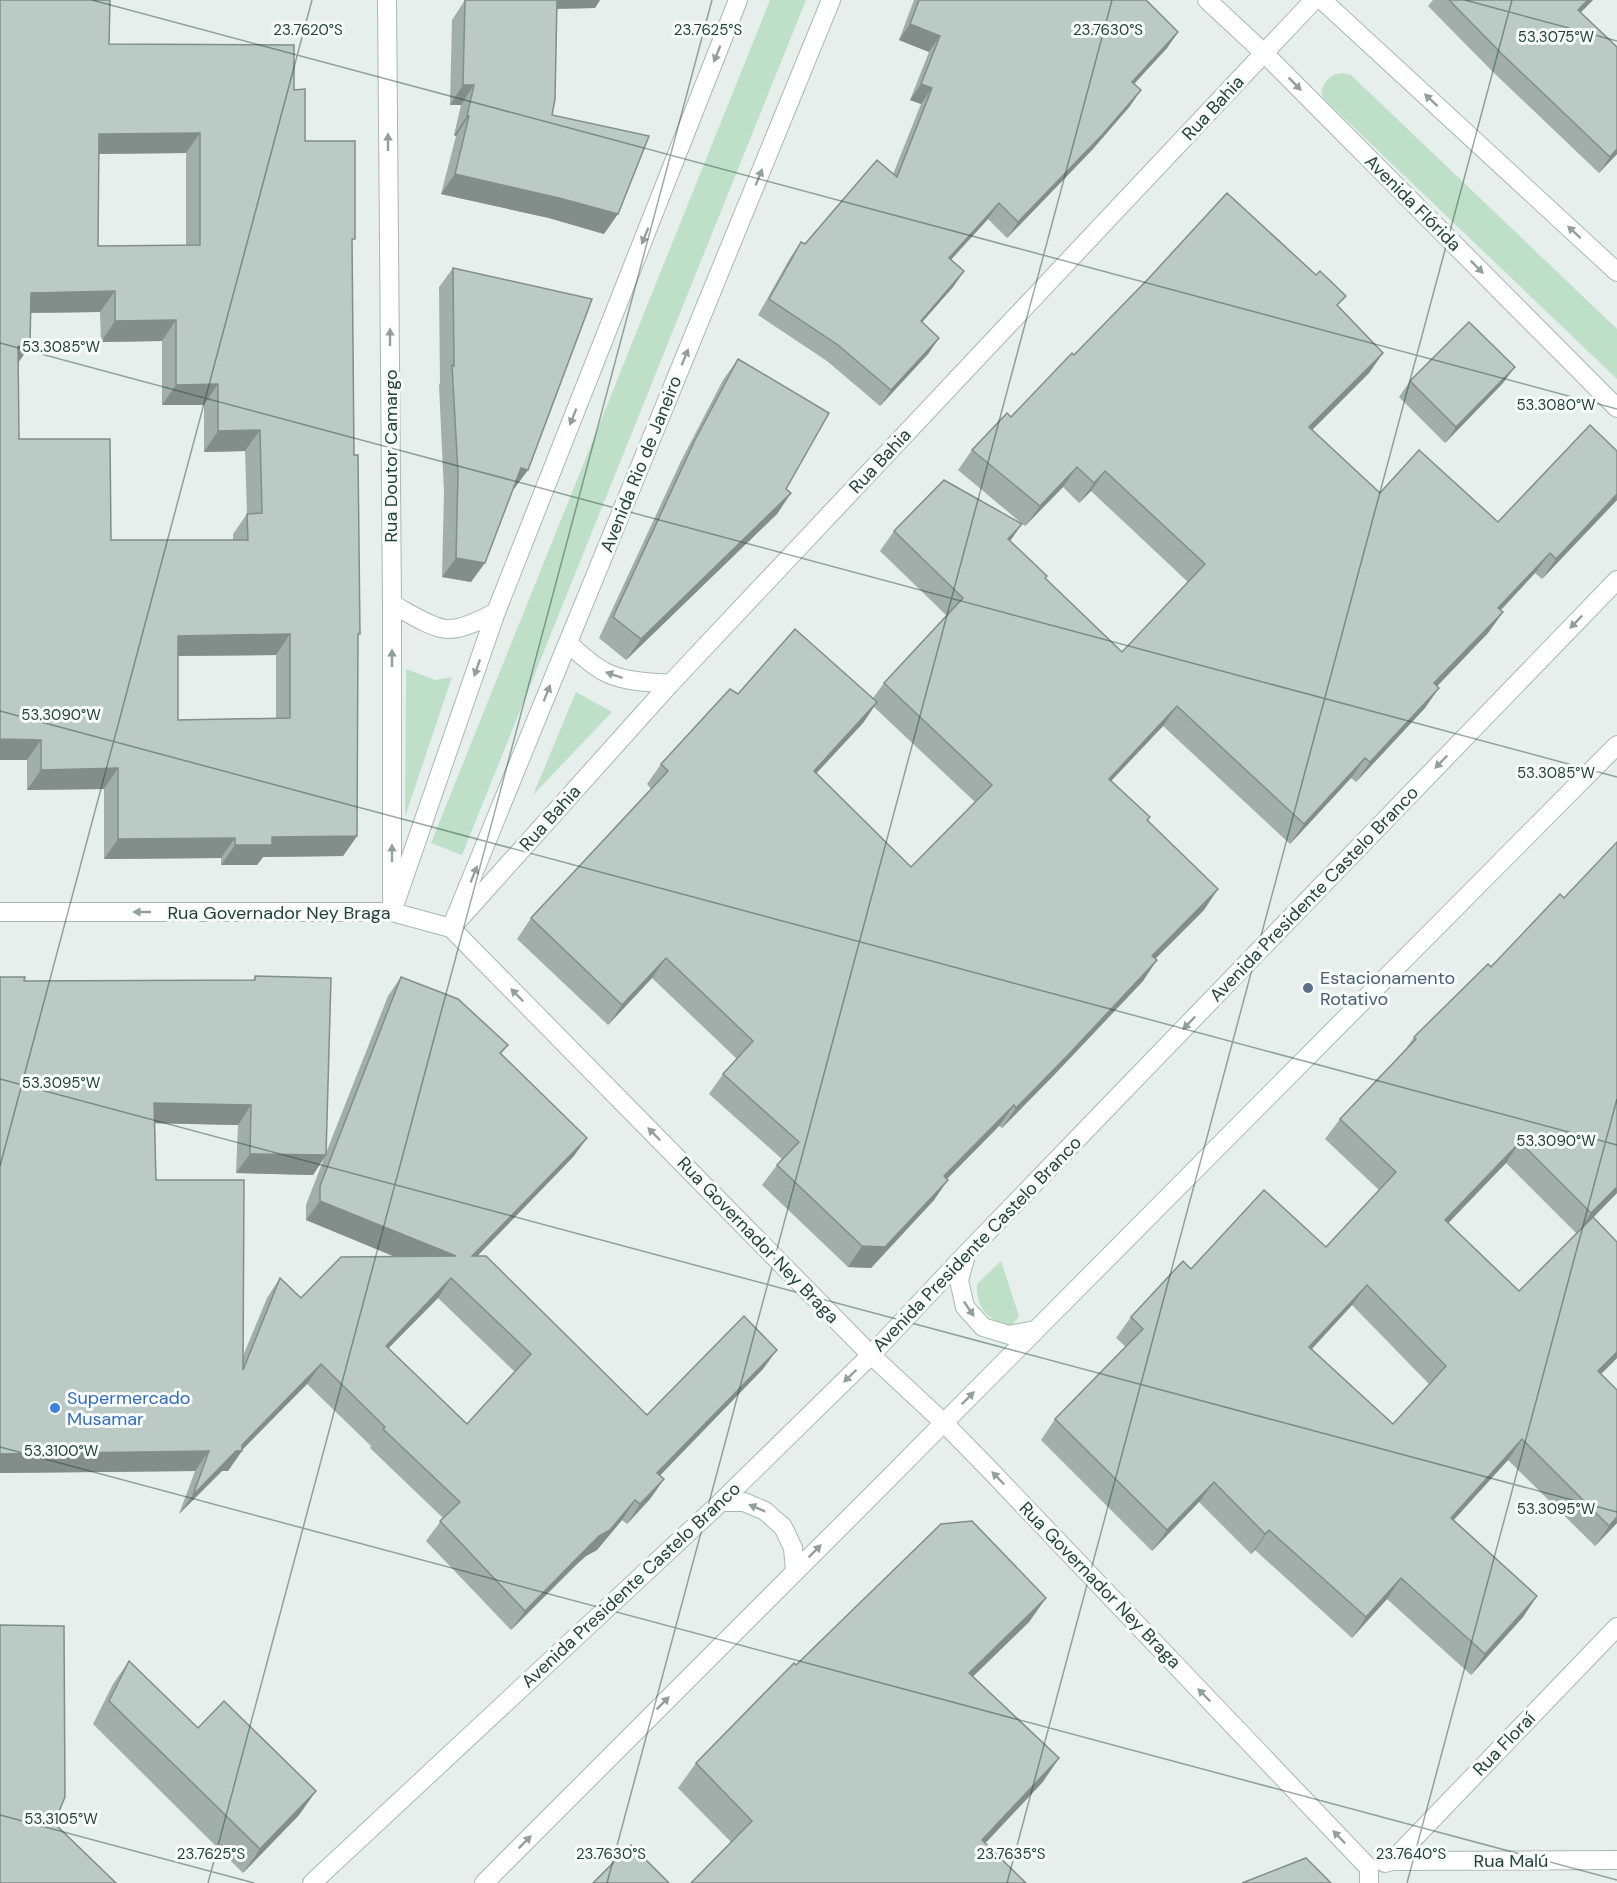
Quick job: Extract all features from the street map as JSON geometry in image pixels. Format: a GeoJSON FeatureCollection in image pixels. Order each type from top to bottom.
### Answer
{"type":"FeatureCollection","features":[{"type":"Feature","properties":{"kind":"street","name":"Rua Doutor Camargo"},"geometry":{"type":"LineString","coordinates":[[387,0],[392,912]]}},
{"type":"Feature","properties":{"kind":"street"},"geometry":{"type":"LineString","coordinates":[[392,912],[496,612],[738,0]]}},
{"type":"Feature","properties":{"kind":"street","name":"Avenida Rio de Janeiro"},"geometry":{"type":"LineString","coordinates":[[452,928],[831,0]]}},
{"type":"Feature","properties":{"kind":"street","name":"Avenida Flórida"},"geometry":{"type":"LineString","coordinates":[[1207,0],[1264,54],[1617,408]]}},
{"type":"Feature","properties":{"kind":"street","name":"Rua Bahia"},"geometry":{"type":"LineString","coordinates":[[452,928],[670,684],[1314,0]]}},
{"type":"Feature","properties":{"kind":"street"},"geometry":{"type":"LineString","coordinates":[[1322,0],[1617,272]]}},
{"type":"Feature","properties":{"kind":"street","name":"Avenida Presidente Castelo Branco"},"geometry":{"type":"LineString","coordinates":[[312,1883],[721,1502],[871,1355],[1617,580]]}},
{"type":"Feature","properties":{"kind":"street"},"geometry":{"type":"LineString","coordinates":[[392,604],[424,621],[448,629],[477,622],[496,612]]}},
{"type":"Feature","properties":{"kind":"street"},"geometry":{"type":"LineString","coordinates":[[568,643],[606,673],[628,679],[670,684]]}},
{"type":"Feature","properties":{"kind":"street"},"geometry":{"type":"LineString","coordinates":[[484,1883],[1617,745]]}},
{"type":"Feature","properties":{"kind":"street","name":"Rua Governador Ney Braga"},"geometry":{"type":"LineString","coordinates":[[0,912],[392,912],[452,928],[871,1355],[943,1422],[1369,1876]]}},
{"type":"Feature","properties":{"kind":"street"},"geometry":{"type":"LineString","coordinates":[[966,1254],[959,1280],[965,1307],[983,1327],[1009,1335],[1035,1330]]}},
{"type":"Feature","properties":{"kind":"street"},"geometry":{"type":"LineString","coordinates":[[721,1502],[744,1502],[765,1511],[783,1527],[793,1548],[795,1571]]}},
{"type":"Feature","properties":{"kind":"street","name":"Rua Floraí"},"geometry":{"type":"LineString","coordinates":[[1392,1861],[1617,1627]]}},
{"type":"Feature","properties":{"kind":"street","name":"Rua Malú"},"geometry":{"type":"LineString","coordinates":[[1369,1876],[1392,1861],[1617,1860]]}},
{"type":"Feature","properties":{"kind":"green space"},"geometry":{"type":"Polygon","coordinates":[[[770,0],[806,0],[462,855],[431,843],[770,0]]]}},
{"type":"Feature","properties":{"kind":"green space"},"geometry":{"type":"Polygon","coordinates":[[[1341,73],[1351,75],[1617,329],[1617,379],[1324,99],[1321,91],[1326,81],[1341,73]]]}},
{"type":"Feature","properties":{"kind":"green space"},"geometry":{"type":"Polygon","coordinates":[[[406,669],[435,680],[452,677],[405,817],[406,669]]]}},
{"type":"Feature","properties":{"kind":"green space"},"geometry":{"type":"Polygon","coordinates":[[[576,692],[612,712],[533,795],[576,692]]]}},
{"type":"Feature","properties":{"kind":"green space"},"geometry":{"type":"Polygon","coordinates":[[[1001,1261],[1019,1316],[1011,1327],[996,1321],[985,1312],[977,1293],[977,1284],[1001,1261]]]}},
{"type":"Feature","properties":{"kind":"building"},"geometry":{"type":"Polygon","coordinates":[[[0,0],[110,0],[109,44],[294,45],[294,90],[305,89],[305,141],[355,141],[355,239],[352,239],[354,455],[358,455],[360,634],[358,634],[357,836],[272,837],[272,845],[235,845],[235,838],[118,839],[118,768],[41,770],[41,740],[0,739],[0,0]],[[200,133],[99,134],[98,246],[200,245],[200,133]],[[115,291],[31,293],[30,346],[18,346],[19,439],[110,439],[111,540],[248,540],[247,514],[262,513],[260,430],[218,431],[218,384],[176,385],[176,320],[115,321],[115,291]],[[290,634],[178,636],[178,720],[290,718],[290,634]]]}},
{"type":"Feature","properties":{"kind":"building"},"geometry":{"type":"Polygon","coordinates":[[[465,0],[557,0],[555,99],[552,115],[649,136],[618,214],[455,174],[474,85],[463,85],[465,0]]]}},
{"type":"Feature","properties":{"kind":"building"},"geometry":{"type":"Polygon","coordinates":[[[919,0],[1146,0],[1178,32],[1132,82],[1141,90],[1103,134],[1018,222],[999,203],[949,258],[964,271],[921,321],[939,338],[891,390],[838,345],[769,299],[801,242],[805,244],[877,160],[897,177],[932,88],[921,84],[940,36],[910,24],[919,0]]]}},
{"type":"Feature","properties":{"kind":"building"},"geometry":{"type":"Polygon","coordinates":[[[1449,0],[1588,0],[1578,10],[1617,47],[1617,149],[1610,157],[1503,55],[1449,0]]]}},
{"type":"Feature","properties":{"kind":"building"},"geometry":{"type":"Polygon","coordinates":[[[1227,193],[1316,275],[1320,271],[1346,296],[1337,305],[1383,353],[1309,427],[1380,493],[1419,450],[1498,522],[1590,425],[1617,451],[1617,494],[1556,559],[1550,553],[1498,608],[1503,612],[1434,683],[1439,688],[1370,762],[1365,758],[1304,824],[1177,706],[1109,779],[1150,817],[1147,820],[1218,889],[1152,956],[1157,960],[1069,1054],[1016,1108],[1014,1105],[944,1176],[948,1180],[885,1247],[862,1246],[777,1165],[799,1142],[723,1074],[753,1041],[666,958],[622,1005],[531,918],[668,771],[661,764],[730,689],[738,694],[795,629],[877,702],[814,771],[911,867],[992,785],[884,683],[963,598],[894,531],[944,480],[1022,524],[1008,539],[1122,652],[1205,564],[1105,471],[1094,483],[1077,467],[1040,506],[972,450],[1007,413],[1011,417],[1072,353],[1074,355],[1227,193]]]}},
{"type":"Feature","properties":{"kind":"building"},"geometry":{"type":"Polygon","coordinates":[[[453,268],[592,299],[528,470],[521,468],[485,563],[456,558],[458,473],[452,365],[454,366],[453,268]]]}},
{"type":"Feature","properties":{"kind":"building"},"geometry":{"type":"Polygon","coordinates":[[[1469,322],[1515,367],[1456,427],[1410,381],[1469,322]]]}},
{"type":"Feature","properties":{"kind":"building"},"geometry":{"type":"Polygon","coordinates":[[[738,359],[829,413],[786,489],[791,493],[641,639],[613,617],[695,440],[738,359]]]}},
{"type":"Feature","properties":{"kind":"building"},"geometry":{"type":"Polygon","coordinates":[[[1617,842],[1617,1187],[1591,1213],[1520,1142],[1445,1220],[1519,1291],[1593,1217],[1617,1242],[1617,1352],[1598,1371],[1617,1390],[1617,1517],[1609,1526],[1522,1439],[1451,1518],[1537,1596],[1485,1654],[1401,1578],[1366,1617],[1269,1530],[1265,1534],[1214,1482],[1167,1530],[1055,1419],[1143,1329],[1131,1317],[1183,1261],[1191,1269],[1264,1190],[1326,1247],[1396,1172],[1340,1119],[1416,1039],[1414,1037],[1488,964],[1491,967],[1560,894],[1564,898],[1617,842]],[[1367,1285],[1309,1347],[1393,1424],[1446,1366],[1367,1285]]]}},
{"type":"Feature","properties":{"kind":"building"},"geometry":{"type":"Polygon","coordinates":[[[255,976],[331,978],[326,1155],[250,1154],[251,1105],[154,1103],[156,1180],[244,1180],[243,1370],[280,1278],[301,1298],[341,1257],[456,1256],[320,1201],[320,1186],[401,977],[458,999],[508,1045],[500,1053],[587,1138],[472,1256],[486,1256],[647,1415],[744,1316],[777,1350],[657,1473],[664,1479],[640,1504],[635,1500],[610,1530],[599,1536],[525,1611],[440,1521],[460,1502],[383,1429],[385,1427],[321,1364],[242,1445],[242,1451],[236,1451],[193,1495],[209,1451],[0,1454],[0,977],[25,977],[24,981],[255,980],[255,976]],[[451,1278],[386,1346],[467,1424],[531,1354],[451,1278]]]}},
{"type":"Feature","properties":{"kind":"building"},"geometry":{"type":"Polygon","coordinates":[[[972,1521],[1046,1598],[969,1673],[1059,1758],[982,1840],[1026,1883],[691,1883],[752,1821],[696,1763],[794,1663],[796,1665],[941,1524],[972,1521]]]}},
{"type":"Feature","properties":{"kind":"building"},"geometry":{"type":"Polygon","coordinates":[[[0,1625],[64,1626],[65,1797],[54,1823],[116,1883],[0,1883],[0,1625]]]}},
{"type":"Feature","properties":{"kind":"building"},"geometry":{"type":"Polygon","coordinates":[[[129,1661],[198,1728],[224,1701],[316,1791],[260,1849],[109,1701],[129,1661]]]}},
{"type":"Feature","properties":{"kind":"building"},"geometry":{"type":"Polygon","coordinates":[[[631,1845],[669,1883],[593,1883],[631,1845]]]}},
{"type":"Feature","properties":{"kind":"building"},"geometry":{"type":"Polygon","coordinates":[[[1306,1858],[1331,1883],[1242,1883],[1306,1858]]]}},
{"type":"Feature","properties":{"kind":"place","name":"Estacionamento Rotativo"},"geometry":{"type":"Point","coordinates":[1308,988]}},
{"type":"Feature","properties":{"kind":"place","name":"Supermercado Musamar"},"geometry":{"type":"Point","coordinates":[55,1408]}}]}
